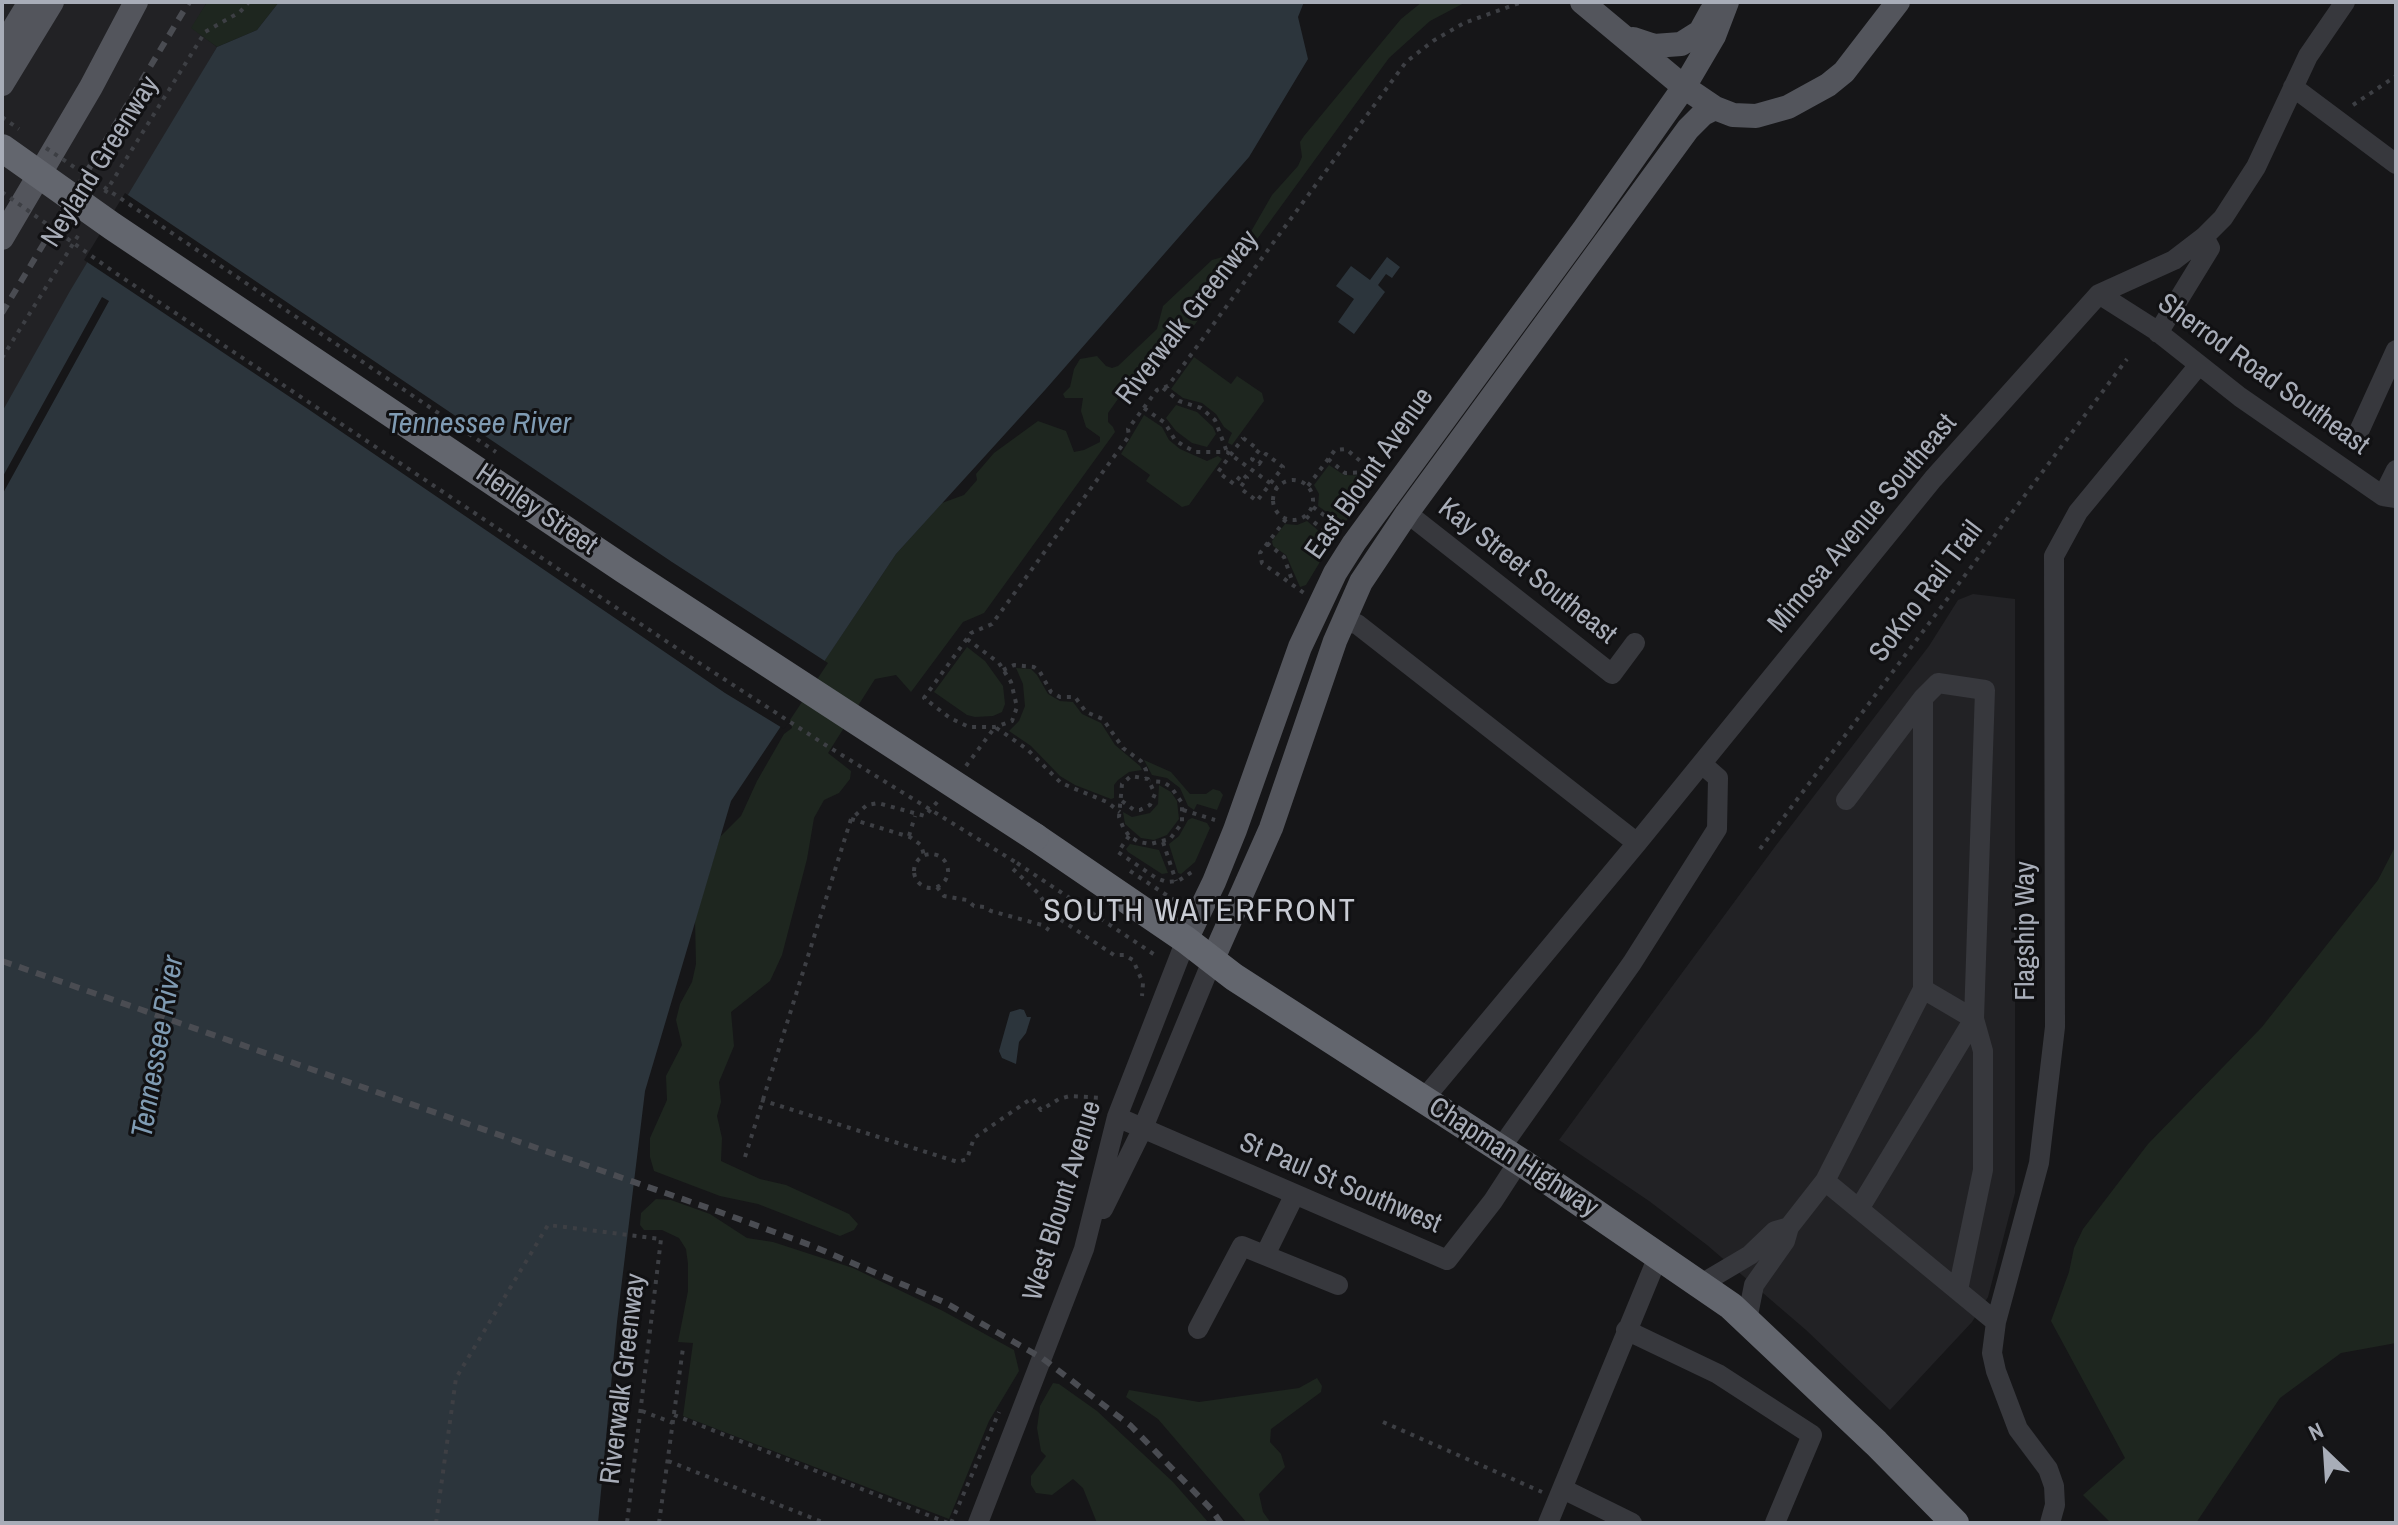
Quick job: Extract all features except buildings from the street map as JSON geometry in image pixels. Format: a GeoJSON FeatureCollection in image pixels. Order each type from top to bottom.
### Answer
{"type":"FeatureCollection","features":[{"type":"Feature","properties":{"kind":"highway","name":"Henley Street"},"geometry":{"type":"LineString","coordinates":[[13,140],[112,226],[687,612],[1035,837]]}},
{"type":"Feature","properties":{"kind":"highway","name":"Chapman Highway"},"geometry":{"type":"LineString","coordinates":[[1035,837],[1212,961],[1701,1284],[1747,1320],[1955,1523]]}},
{"type":"Feature","properties":{"kind":"main road"},"geometry":{"type":"LineString","coordinates":[[2,48],[30,2]]}},
{"type":"Feature","properties":{"kind":"main road"},"geometry":{"type":"LineString","coordinates":[[2,84],[52,2]]}},
{"type":"Feature","properties":{"kind":"main road"},"geometry":{"type":"LineString","coordinates":[[2,238],[91,87],[136,2]]}},
{"type":"Feature","properties":{"kind":"main road"},"geometry":{"type":"LineString","coordinates":[[1582,2],[1684,87],[1715,108],[1733,115],[1756,116],[1812,96],[1844,72],[1898,2]]}},
{"type":"Feature","properties":{"kind":"main road"},"geometry":{"type":"LineString","coordinates":[[1621,36],[1654,46],[1681,44],[1700,32],[1714,2]]}},
{"type":"Feature","properties":{"kind":"main road","name":"East Blount Avenue"},"geometry":{"type":"LineString","coordinates":[[1186,940],[1235,830],[1309,603],[1354,543],[1384,487],[1584,229],[1684,87],[1714,36],[1727,2]]}},
{"type":"Feature","properties":{"kind":"main road"},"geometry":{"type":"LineString","coordinates":[[1212,961],[1271,828],[1361,582],[1407,513],[1688,129],[1703,114],[1715,108]]}},
{"type":"Feature","properties":{"kind":"main road"},"geometry":{"type":"LineString","coordinates":[[1584,229],[1605,244]]}},
{"type":"Feature","properties":{"kind":"main road"},"geometry":{"type":"LineString","coordinates":[[1384,487],[1407,513]]}},
{"type":"Feature","properties":{"kind":"main road"},"geometry":{"type":"LineString","coordinates":[[1309,603],[1344,622]]}},
{"type":"Feature","properties":{"kind":"street","name":"Mimosa Avenue Southeast"},"geometry":{"type":"LineString","coordinates":[[1423,1100],[1933,479],[2099,294],[2174,260],[2223,218],[2256,167],[2308,56],[2345,2]]}},
{"type":"Feature","properties":{"kind":"street"},"geometry":{"type":"LineString","coordinates":[[2293,87],[2396,164]]}},
{"type":"Feature","properties":{"kind":"street"},"geometry":{"type":"LineString","coordinates":[[2158,333],[2210,248],[2204,237]]}},
{"type":"Feature","properties":{"kind":"street","name":"Sherrod Road Southeast"},"geometry":{"type":"LineString","coordinates":[[2099,294],[2158,333],[2240,397],[2389,497]]}},
{"type":"Feature","properties":{"kind":"street"},"geometry":{"type":"LineString","coordinates":[[2360,429],[2396,350]]}},
{"type":"Feature","properties":{"kind":"street","name":"Flagship Way"},"geometry":{"type":"LineString","coordinates":[[2050,1523],[2055,1505],[2054,1486],[2048,1469],[2018,1429],[1992,1353],[1996,1322],[2039,1163],[2055,1027],[2054,556],[2078,512],[2199,365]]}},
{"type":"Feature","properties":{"kind":"street"},"geometry":{"type":"LineString","coordinates":[[2389,497],[2396,470]]}},
{"type":"Feature","properties":{"kind":"street","name":"Kay Street Southeast"},"geometry":{"type":"LineString","coordinates":[[1407,513],[1612,674],[1635,643]]}},
{"type":"Feature","properties":{"kind":"street"},"geometry":{"type":"LineString","coordinates":[[1344,622],[1357,624],[1637,843]]}},
{"type":"Feature","properties":{"kind":"street"},"geometry":{"type":"LineString","coordinates":[[1846,800],[1923,698],[1938,683],[1985,690],[1974,1019],[1983,1051],[1983,1170],[1958,1290]]}},
{"type":"Feature","properties":{"kind":"street"},"geometry":{"type":"LineString","coordinates":[[1747,1320],[1754,1285],[1785,1241],[1789,1227],[1825,1181],[1923,989],[1923,698]]}},
{"type":"Feature","properties":{"kind":"street"},"geometry":{"type":"LineString","coordinates":[[1510,1155],[1717,829],[1718,778],[1702,764]]}},
{"type":"Feature","properties":{"kind":"street","name":"West Blount Avenue"},"geometry":{"type":"LineString","coordinates":[[978,1523],[1084,1249],[1117,1117],[1186,940]]}},
{"type":"Feature","properties":{"kind":"street"},"geometry":{"type":"LineString","coordinates":[[1084,1249],[1143,1128],[1212,961]]}},
{"type":"Feature","properties":{"kind":"street"},"geometry":{"type":"LineString","coordinates":[[1923,989],[1974,1019]]}},
{"type":"Feature","properties":{"kind":"street"},"geometry":{"type":"LineString","coordinates":[[1859,1209],[1974,1019]]}},
{"type":"Feature","properties":{"kind":"street","name":"St Paul St Southwest"},"geometry":{"type":"LineString","coordinates":[[1117,1117],[1447,1260],[1484,1213],[1510,1155]]}},
{"type":"Feature","properties":{"kind":"street"},"geometry":{"type":"LineString","coordinates":[[1825,1181],[1996,1322]]}},
{"type":"Feature","properties":{"kind":"street"},"geometry":{"type":"LineString","coordinates":[[1265,1255],[1295,1194]]}},
{"type":"Feature","properties":{"kind":"street"},"geometry":{"type":"LineString","coordinates":[[1701,1284],[1750,1255],[1775,1231],[1789,1227]]}},
{"type":"Feature","properties":{"kind":"street"},"geometry":{"type":"LineString","coordinates":[[1198,1329],[1242,1246],[1338,1285]]}},
{"type":"Feature","properties":{"kind":"street"},"geometry":{"type":"LineString","coordinates":[[1548,1523],[1659,1254]]}},
{"type":"Feature","properties":{"kind":"street"},"geometry":{"type":"LineString","coordinates":[[1626,1330],[1718,1374],[1812,1435],[1775,1523]]}},
{"type":"Feature","properties":{"kind":"street"},"geometry":{"type":"LineString","coordinates":[[1561,1494],[1632,1523]]}},
{"type":"Feature","properties":{"kind":"path","name":"Neyland Greenway"},"geometry":{"type":"LineString","coordinates":[[99,202],[205,32],[240,12],[249,2]]}},
{"type":"Feature","properties":{"kind":"path","name":"Riverwalk Greenway"},"geometry":{"type":"LineString","coordinates":[[995,727],[969,727],[950,718],[924,698],[971,633],[992,624],[1129,436],[1128,429],[1157,390],[1168,386],[1406,62],[1464,23],[1522,2]]}},
{"type":"Feature","properties":{"kind":"path"},"geometry":{"type":"LineString","coordinates":[[2353,105],[2396,76]]}},
{"type":"Feature","properties":{"kind":"path"},"geometry":{"type":"LineString","coordinates":[[2,117],[13,140]]}},
{"type":"Feature","properties":{"kind":"path"},"geometry":{"type":"LineString","coordinates":[[37,141],[505,459]]}},
{"type":"Feature","properties":{"kind":"path"},"geometry":{"type":"LineString","coordinates":[[2,192],[114,272],[687,655],[1017,863],[1175,968]]}},
{"type":"Feature","properties":{"kind":"path","name":"Neyland Greenway"},"geometry":{"type":"LineString","coordinates":[[2,358],[83,228]]}},
{"type":"Feature","properties":{"kind":"path","name":"SoKno Rail Trail"},"geometry":{"type":"LineString","coordinates":[[1760,849],[2127,359]]}},
{"type":"Feature","properties":{"kind":"path"},"geometry":{"type":"LineString","coordinates":[[1163,388],[1179,401],[1207,413],[1220,428],[1229,453],[1277,488]]}},
{"type":"Feature","properties":{"kind":"path"},"geometry":{"type":"LineString","coordinates":[[1144,408],[1165,423],[1175,440],[1184,446],[1205,453],[1229,453]]}},
{"type":"Feature","properties":{"kind":"path"},"geometry":{"type":"LineString","coordinates":[[1243,438],[1259,450],[1252,459],[1259,464],[1266,454],[1283,467],[1270,483],[1257,501],[1240,488],[1247,478],[1242,474],[1234,484],[1218,472],[1243,438]]}},
{"type":"Feature","properties":{"kind":"path"},"geometry":{"type":"LineString","coordinates":[[1308,486],[1335,450],[1346,449],[1374,472],[1384,487]]}},
{"type":"Feature","properties":{"kind":"path"},"geometry":{"type":"LineString","coordinates":[[1328,459],[1345,473],[1374,472]]}},
{"type":"Feature","properties":{"kind":"path"},"geometry":{"type":"LineString","coordinates":[[1291,480],[1308,486],[1313,493],[1313,507],[1299,520],[1280,516],[1273,505],[1277,488],[1291,480]]}},
{"type":"Feature","properties":{"kind":"path"},"geometry":{"type":"LineString","coordinates":[[1313,507],[1342,529]]}},
{"type":"Feature","properties":{"kind":"path"},"geometry":{"type":"LineString","coordinates":[[1306,516],[1335,538]]}},
{"type":"Feature","properties":{"kind":"path"},"geometry":{"type":"LineString","coordinates":[[1286,519],[1260,553],[1262,563],[1294,586],[1309,603]]}},
{"type":"Feature","properties":{"kind":"path"},"geometry":{"type":"LineString","coordinates":[[1267,543],[1284,557],[1294,586]]}},
{"type":"Feature","properties":{"kind":"path"},"geometry":{"type":"LineString","coordinates":[[965,768],[995,727],[1012,721],[1017,707],[1011,682],[999,663],[967,639]]}},
{"type":"Feature","properties":{"kind":"path"},"geometry":{"type":"LineString","coordinates":[[1003,670],[1014,665],[1034,667],[1051,692],[1060,697],[1075,697],[1086,712],[1103,719],[1123,748],[1141,761],[1155,794],[1146,808],[1134,810],[1122,801]]}},
{"type":"Feature","properties":{"kind":"path"},"geometry":{"type":"LineString","coordinates":[[995,727],[1027,749],[1061,783],[1107,802],[1120,812]]}},
{"type":"Feature","properties":{"kind":"path"},"geometry":{"type":"LineString","coordinates":[[959,758],[972,766]]}},
{"type":"Feature","properties":{"kind":"path"},"geometry":{"type":"LineString","coordinates":[[1137,775],[1163,782],[1178,795],[1183,810],[1182,823],[1177,832],[1163,842],[1150,844],[1129,836],[1123,827],[1120,812],[1122,801],[1120,789],[1126,779],[1137,775]]}},
{"type":"Feature","properties":{"kind":"path"},"geometry":{"type":"LineString","coordinates":[[745,1157],[851,819],[867,805],[878,803],[925,816],[945,792]]}},
{"type":"Feature","properties":{"kind":"path"},"geometry":{"type":"LineString","coordinates":[[1183,810],[1218,821]]}},
{"type":"Feature","properties":{"kind":"path"},"geometry":{"type":"LineString","coordinates":[[909,836],[916,815]]}},
{"type":"Feature","properties":{"kind":"path"},"geometry":{"type":"LineString","coordinates":[[851,819],[909,836],[921,845],[924,855]]}},
{"type":"Feature","properties":{"kind":"path"},"geometry":{"type":"LineString","coordinates":[[1129,836],[1118,852],[1156,878],[1176,881],[1191,874],[1201,863]]}},
{"type":"Feature","properties":{"kind":"path"},"geometry":{"type":"LineString","coordinates":[[1163,842],[1176,881]]}},
{"type":"Feature","properties":{"kind":"path"},"geometry":{"type":"LineString","coordinates":[[937,854],[948,867],[947,879],[937,887],[923,886],[916,878],[914,867],[924,855],[937,854]]}},
{"type":"Feature","properties":{"kind":"path"},"geometry":{"type":"LineString","coordinates":[[1124,866],[1198,915]]}},
{"type":"Feature","properties":{"kind":"path"},"geometry":{"type":"LineString","coordinates":[[1013,869],[1039,894],[1052,914],[1114,955],[1124,955],[1133,960],[1143,983],[1137,1009]]}},
{"type":"Feature","properties":{"kind":"path"},"geometry":{"type":"LineString","coordinates":[[937,887],[944,896],[967,900],[974,906],[1042,925],[1049,930]]}},
{"type":"Feature","properties":{"kind":"path"},"geometry":{"type":"LineString","coordinates":[[761,1100],[958,1162],[967,1159],[974,1138],[1032,1098],[1041,1110],[1070,1096],[1107,1098],[1106,1090]]}},
{"type":"Feature","properties":{"kind":"path","name":"Riverwalk Greenway"},"geometry":{"type":"LineString","coordinates":[[436,1523],[456,1378],[548,1225],[661,1239],[627,1523]]}},
{"type":"Feature","properties":{"kind":"path","name":"Riverwalk Greenway"},"geometry":{"type":"LineString","coordinates":[[659,1523],[683,1348]]}},
{"type":"Feature","properties":{"kind":"path"},"geometry":{"type":"LineString","coordinates":[[641,1411],[673,1423]]}},
{"type":"Feature","properties":{"kind":"path"},"geometry":{"type":"LineString","coordinates":[[674,1415],[948,1523]]}},
{"type":"Feature","properties":{"kind":"path"},"geometry":{"type":"LineString","coordinates":[[1383,1422],[1561,1494]]}},
{"type":"Feature","properties":{"kind":"path"},"geometry":{"type":"LineString","coordinates":[[668,1461],[825,1523]]}},
{"type":"Feature","properties":{"kind":"shaded area"},"geometry":{"type":"Polygon","coordinates":[[[2,2],[207,2],[192,28],[217,47],[2,416],[2,2]]]}},
{"type":"Feature","properties":{"kind":"shaded area"},"geometry":{"type":"Polygon","coordinates":[[[207,2],[279,2],[257,30],[217,47],[191,28],[207,2]]]}},
{"type":"Feature","properties":{"kind":"shaded area"},"geometry":{"type":"Polygon","coordinates":[[[1422,2],[1466,2],[1430,21],[1389,58],[1185,338],[1150,354],[1108,413],[1108,422],[1115,432],[984,613],[963,622],[911,692],[896,675],[875,679],[828,753],[851,771],[850,779],[839,793],[824,800],[814,818],[807,859],[782,955],[770,981],[731,1012],[734,1046],[719,1082],[721,1102],[717,1116],[722,1138],[721,1161],[760,1179],[786,1185],[849,1214],[858,1224],[854,1230],[840,1236],[758,1204],[720,1196],[654,1171],[650,1138],[667,1100],[666,1076],[682,1045],[676,1020],[696,964],[695,920],[720,837],[741,816],[784,734],[792,728],[788,715],[896,554],[942,503],[964,495],[977,480],[976,474],[994,453],[1038,421],[1066,431],[1074,452],[1100,442],[1100,437],[1086,427],[1081,411],[1083,398],[1065,398],[1063,394],[1070,387],[1080,359],[1097,356],[1106,366],[1118,366],[1157,329],[1163,306],[1212,260],[1233,254],[1249,235],[1272,195],[1298,166],[1302,157],[1300,142],[1304,136],[1401,19],[1422,2]]]}},
{"type":"Feature","properties":{"kind":"shaded area"},"geometry":{"type":"Polygon","coordinates":[[[1194,357],[1231,384],[1237,376],[1262,393],[1264,401],[1232,445],[1228,443],[1232,433],[1216,414],[1202,403],[1183,398],[1171,389],[1194,357]]]}},
{"type":"Feature","properties":{"kind":"shaded area"},"geometry":{"type":"Polygon","coordinates":[[[1176,405],[1197,412],[1213,427],[1216,434],[1207,447],[1192,443],[1176,431],[1166,418],[1176,405]]]}},
{"type":"Feature","properties":{"kind":"shaded area"},"geometry":{"type":"Polygon","coordinates":[[[1144,415],[1162,427],[1169,440],[1180,449],[1207,461],[1218,456],[1222,459],[1189,505],[1182,507],[1146,481],[1150,475],[1121,454],[1144,415]]]}},
{"type":"Feature","properties":{"kind":"shaded area"},"geometry":{"type":"Polygon","coordinates":[[[1329,465],[1344,475],[1374,476],[1376,480],[1344,524],[1318,506],[1319,494],[1314,485],[1329,465]]]}},
{"type":"Feature","properties":{"kind":"shaded area"},"geometry":{"type":"Polygon","coordinates":[[[1307,521],[1332,542],[1306,585],[1300,587],[1286,555],[1273,546],[1272,541],[1285,524],[1297,525],[1307,521]]]}},
{"type":"Feature","properties":{"kind":"shaded area"},"geometry":{"type":"Polygon","coordinates":[[[1973,594],[2015,599],[2015,1193],[1988,1297],[1972,1322],[1890,1410],[1806,1330],[1707,1245],[1559,1140],[1774,848],[1929,646],[1958,600],[1973,594]]]}},
{"type":"Feature","properties":{"kind":"shaded area"},"geometry":{"type":"Polygon","coordinates":[[[967,647],[985,661],[1003,686],[1005,704],[1002,712],[993,716],[967,715],[934,692],[967,647]]]}},
{"type":"Feature","properties":{"kind":"shaded area"},"geometry":{"type":"Polygon","coordinates":[[[1016,668],[1031,669],[1048,694],[1060,701],[1073,702],[1082,714],[1101,723],[1115,745],[1140,766],[1142,770],[1129,772],[1118,780],[1114,785],[1114,798],[1075,785],[1060,776],[1031,746],[1009,731],[1019,721],[1025,706],[1023,684],[1016,668]]]}},
{"type":"Feature","properties":{"kind":"shaded area"},"geometry":{"type":"Polygon","coordinates":[[[1144,760],[1171,772],[1190,794],[1206,794],[1213,789],[1220,791],[1223,795],[1217,810],[1197,804],[1194,810],[1188,806],[1180,788],[1167,778],[1152,775],[1144,760]]]}},
{"type":"Feature","properties":{"kind":"shaded area"},"geometry":{"type":"Polygon","coordinates":[[[1159,785],[1171,792],[1177,801],[1179,819],[1167,835],[1154,840],[1141,838],[1125,824],[1123,812],[1132,817],[1150,813],[1158,804],[1159,785]]]}},
{"type":"Feature","properties":{"kind":"shaded area"},"geometry":{"type":"Polygon","coordinates":[[[1192,818],[1207,823],[1210,828],[1195,862],[1181,874],[1178,873],[1169,844],[1192,818]]]}},
{"type":"Feature","properties":{"kind":"shaded area"},"geometry":{"type":"Polygon","coordinates":[[[1130,844],[1159,850],[1168,873],[1162,874],[1128,852],[1126,849],[1130,844]]]}},
{"type":"Feature","properties":{"kind":"shaded area"},"geometry":{"type":"Polygon","coordinates":[[[2396,845],[2396,1343],[2341,1353],[2280,1398],[2196,1523],[2111,1523],[2083,1495],[2125,1458],[2051,1321],[2069,1272],[2074,1248],[2083,1229],[2148,1144],[2262,1027],[2378,880],[2396,845]]]}},
{"type":"Feature","properties":{"kind":"shaded area"},"geometry":{"type":"Polygon","coordinates":[[[656,1199],[671,1200],[710,1214],[747,1238],[773,1242],[853,1268],[943,1311],[1014,1350],[1019,1371],[989,1421],[949,1519],[683,1416],[693,1343],[678,1342],[688,1291],[688,1264],[686,1249],[679,1238],[662,1230],[644,1230],[640,1225],[641,1213],[656,1199]]]}},
{"type":"Feature","properties":{"kind":"shaded area"},"geometry":{"type":"Polygon","coordinates":[[[1317,1378],[1322,1386],[1321,1392],[1271,1429],[1270,1442],[1281,1454],[1285,1467],[1259,1494],[1263,1512],[1271,1523],[1247,1523],[1158,1419],[1126,1397],[1129,1390],[1199,1402],[1299,1388],[1317,1378]]]}},
{"type":"Feature","properties":{"kind":"shaded area"},"geometry":{"type":"Polygon","coordinates":[[[1053,1383],[1097,1411],[1173,1482],[1209,1523],[1097,1523],[1083,1488],[1073,1479],[1052,1495],[1036,1493],[1031,1485],[1031,1476],[1046,1456],[1041,1451],[1037,1428],[1040,1406],[1053,1383]]]}},
{"type":"Feature","properties":{"kind":"water","name":"Tennessee River"},"geometry":{"type":"Polygon","coordinates":[[[279,2],[1304,2],[1298,17],[1308,59],[1249,157],[896,554],[731,801],[645,1091],[617,1322],[598,1523],[2,1523],[2,412],[70,291],[217,47],[257,30],[279,2]]]}},
{"type":"Feature","properties":{"kind":"water"},"geometry":{"type":"Polygon","coordinates":[[[1387,257],[1400,267],[1392,278],[1386,274],[1378,285],[1385,292],[1354,334],[1338,322],[1354,299],[1336,286],[1351,266],[1370,280],[1387,257]]]}},
{"type":"Feature","properties":{"kind":"water"},"geometry":{"type":"Polygon","coordinates":[[[1020,1009],[1031,1017],[1026,1033],[1019,1042],[1016,1064],[1002,1058],[999,1051],[1010,1012],[1020,1009]]]}},
{"type":"Feature","properties":{"kind":"pier"},"geometry":{"type":"Polygon","coordinates":[[[125,193],[672,562],[828,663],[784,729],[725,693],[84,260],[125,193]]]}},
{"type":"Feature","properties":{"kind":"pier"},"geometry":{"type":"Polygon","coordinates":[[[102,297],[109,301],[2,495],[2,478],[102,297]]]}},
{"type":"Feature","properties":{"kind":"railway"},"geometry":{"type":"LineString","coordinates":[[2,313],[189,2]]}},
{"type":"Feature","properties":{"kind":"railway"},"geometry":{"type":"LineString","coordinates":[[2,961],[714,1210],[810,1245],[944,1302],[1042,1358],[1131,1426],[1221,1523]]}},
{"type":"Feature","properties":{"kind":"district","name":"SOUTH WATERFRONT"},"geometry":{"type":"Point","coordinates":[1200,912]}}]}
